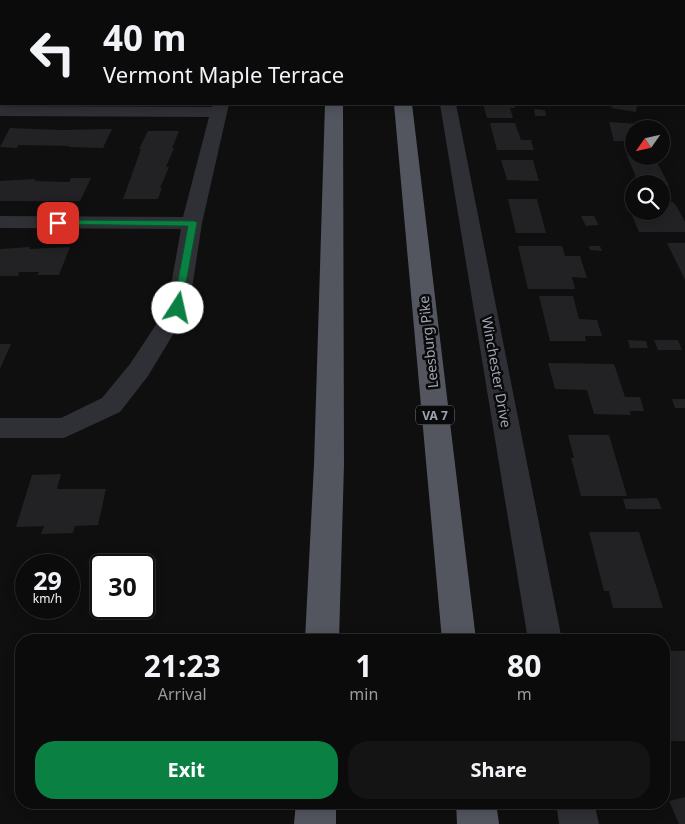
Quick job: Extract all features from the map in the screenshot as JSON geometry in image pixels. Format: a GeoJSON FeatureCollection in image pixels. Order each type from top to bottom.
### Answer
{"type":"FeatureCollection","features":[{"type":"Feature","properties":{"kind":"highway"},"geometry":{"type":"LineString","coordinates":[[322,634],[329,464],[334,105]]}},
{"type":"Feature","properties":{"kind":"highway","name":"Leesburg Pike"},"geometry":{"type":"LineString","coordinates":[[403,105],[458,634]]}},
{"type":"Feature","properties":{"kind":"highway"},"geometry":{"type":"LineString","coordinates":[[315,824],[316,809]]}},
{"type":"Feature","properties":{"kind":"highway"},"geometry":{"type":"LineString","coordinates":[[477,809],[478,824]]}},
{"type":"Feature","properties":{"kind":"street","name":"Winchester Drive"},"geometry":{"type":"LineString","coordinates":[[448,105],[545,634]]}},
{"type":"Feature","properties":{"kind":"street"},"geometry":{"type":"LineString","coordinates":[[0,428],[64,428],[111,405],[139,370],[178,308],[192,223],[220,108],[9,109]]}},
{"type":"Feature","properties":{"kind":"street"},"geometry":{"type":"LineString","coordinates":[[0,222],[192,223]]}},
{"type":"Feature","properties":{"kind":"street"},"geometry":{"type":"LineString","coordinates":[[576,809],[579,824]]}},
{"type":"Feature","properties":{"kind":"building"},"geometry":{"type":"Polygon","coordinates":[[[483,105],[514,105],[515,108],[510,108],[513,118],[487,118],[483,105]]]}},
{"type":"Feature","properties":{"kind":"building"},"geometry":{"type":"Polygon","coordinates":[[[612,105],[637,105],[636,112],[611,108],[612,105]]]}},
{"type":"Feature","properties":{"kind":"building"},"geometry":{"type":"Polygon","coordinates":[[[534,109],[545,110],[546,116],[535,116],[534,109]]]}},
{"type":"Feature","properties":{"kind":"building"},"geometry":{"type":"Polygon","coordinates":[[[609,122],[625,123],[625,141],[614,141],[609,122]]]}},
{"type":"Feature","properties":{"kind":"building"},"geometry":{"type":"Polygon","coordinates":[[[490,123],[515,123],[521,140],[531,140],[534,150],[497,150],[490,123]]]}},
{"type":"Feature","properties":{"kind":"building"},"geometry":{"type":"Polygon","coordinates":[[[10,128],[112,129],[103,148],[18,145],[17,148],[0,147],[10,128]]]}},
{"type":"Feature","properties":{"kind":"building"},"geometry":{"type":"Polygon","coordinates":[[[148,131],[179,131],[166,167],[169,167],[160,188],[162,188],[158,199],[123,199],[141,149],[139,149],[148,131]]]}},
{"type":"Feature","properties":{"kind":"building"},"geometry":{"type":"Polygon","coordinates":[[[501,160],[533,160],[539,181],[507,180],[501,160]]]}},
{"type":"Feature","properties":{"kind":"building"},"geometry":{"type":"Polygon","coordinates":[[[631,165],[658,165],[664,175],[635,175],[631,165]]]}},
{"type":"Feature","properties":{"kind":"building"},"geometry":{"type":"Polygon","coordinates":[[[71,178],[91,178],[80,201],[0,201],[0,181],[35,179],[35,181],[69,182],[71,178]]]}},
{"type":"Feature","properties":{"kind":"building"},"geometry":{"type":"Polygon","coordinates":[[[508,199],[537,199],[546,233],[516,233],[508,199]]]}},
{"type":"Feature","properties":{"kind":"building"},"geometry":{"type":"Polygon","coordinates":[[[670,202],[673,202],[677,207],[685,222],[685,232],[639,232],[634,220],[670,220],[670,202]]]}},
{"type":"Feature","properties":{"kind":"building"},"geometry":{"type":"Polygon","coordinates":[[[581,216],[594,216],[599,225],[586,226],[581,216]]]}},
{"type":"Feature","properties":{"kind":"building"},"geometry":{"type":"Polygon","coordinates":[[[667,243],[685,243],[685,280],[667,243]]]}},
{"type":"Feature","properties":{"kind":"building"},"geometry":{"type":"Polygon","coordinates":[[[518,246],[562,246],[565,256],[580,256],[587,278],[572,277],[575,289],[528,289],[518,246]]]}},
{"type":"Feature","properties":{"kind":"building"},"geometry":{"type":"Polygon","coordinates":[[[589,246],[600,246],[602,251],[590,250],[589,246]]]}},
{"type":"Feature","properties":{"kind":"building"},"geometry":{"type":"Polygon","coordinates":[[[30,247],[29,249],[70,247],[59,275],[37,275],[39,272],[19,272],[18,276],[0,276],[0,249],[30,247]]]}},
{"type":"Feature","properties":{"kind":"building"},"geometry":{"type":"Polygon","coordinates":[[[539,296],[573,296],[579,319],[597,320],[602,336],[585,336],[586,341],[550,341],[539,296]]]}},
{"type":"Feature","properties":{"kind":"building"},"geometry":{"type":"Polygon","coordinates":[[[628,340],[646,341],[648,348],[630,348],[628,340]]]}},
{"type":"Feature","properties":{"kind":"building"},"geometry":{"type":"Polygon","coordinates":[[[654,340],[678,340],[682,350],[658,350],[654,340]]]}},
{"type":"Feature","properties":{"kind":"building"},"geometry":{"type":"Polygon","coordinates":[[[0,344],[11,344],[0,369],[0,344]]]}},
{"type":"Feature","properties":{"kind":"building"},"geometry":{"type":"Polygon","coordinates":[[[548,363],[614,364],[625,397],[640,397],[644,411],[630,411],[631,415],[594,414],[587,390],[555,389],[548,363]]]}},
{"type":"Feature","properties":{"kind":"building"},"geometry":{"type":"Polygon","coordinates":[[[672,399],[685,399],[685,408],[675,408],[672,399]]]}},
{"type":"Feature","properties":{"kind":"building"},"geometry":{"type":"Polygon","coordinates":[[[568,435],[609,435],[627,496],[581,496],[571,458],[574,458],[568,435]]]}},
{"type":"Feature","properties":{"kind":"building"},"geometry":{"type":"Polygon","coordinates":[[[61,474],[57,489],[106,489],[98,525],[75,526],[73,533],[41,534],[44,526],[16,527],[32,475],[61,474]]]}},
{"type":"Feature","properties":{"kind":"building"},"geometry":{"type":"Polygon","coordinates":[[[657,498],[662,509],[626,509],[623,499],[657,498]]]}},
{"type":"Feature","properties":{"kind":"building"},"geometry":{"type":"Polygon","coordinates":[[[589,532],[639,532],[663,608],[613,608],[609,591],[604,591],[589,532]]]}},
{"type":"Feature","properties":{"kind":"building"},"geometry":{"type":"Polygon","coordinates":[[[670,651],[685,651],[685,741],[670,741],[670,651]]]}},
{"type":"Feature","properties":{"kind":"building"},"geometry":{"type":"Polygon","coordinates":[[[685,797],[685,824],[679,824],[670,801],[685,797]]]}},
{"type":"Feature","properties":{"kind":"route"},"geometry":{"type":"LineString","coordinates":[[58,223],[192,223],[178,308]]}}]}
